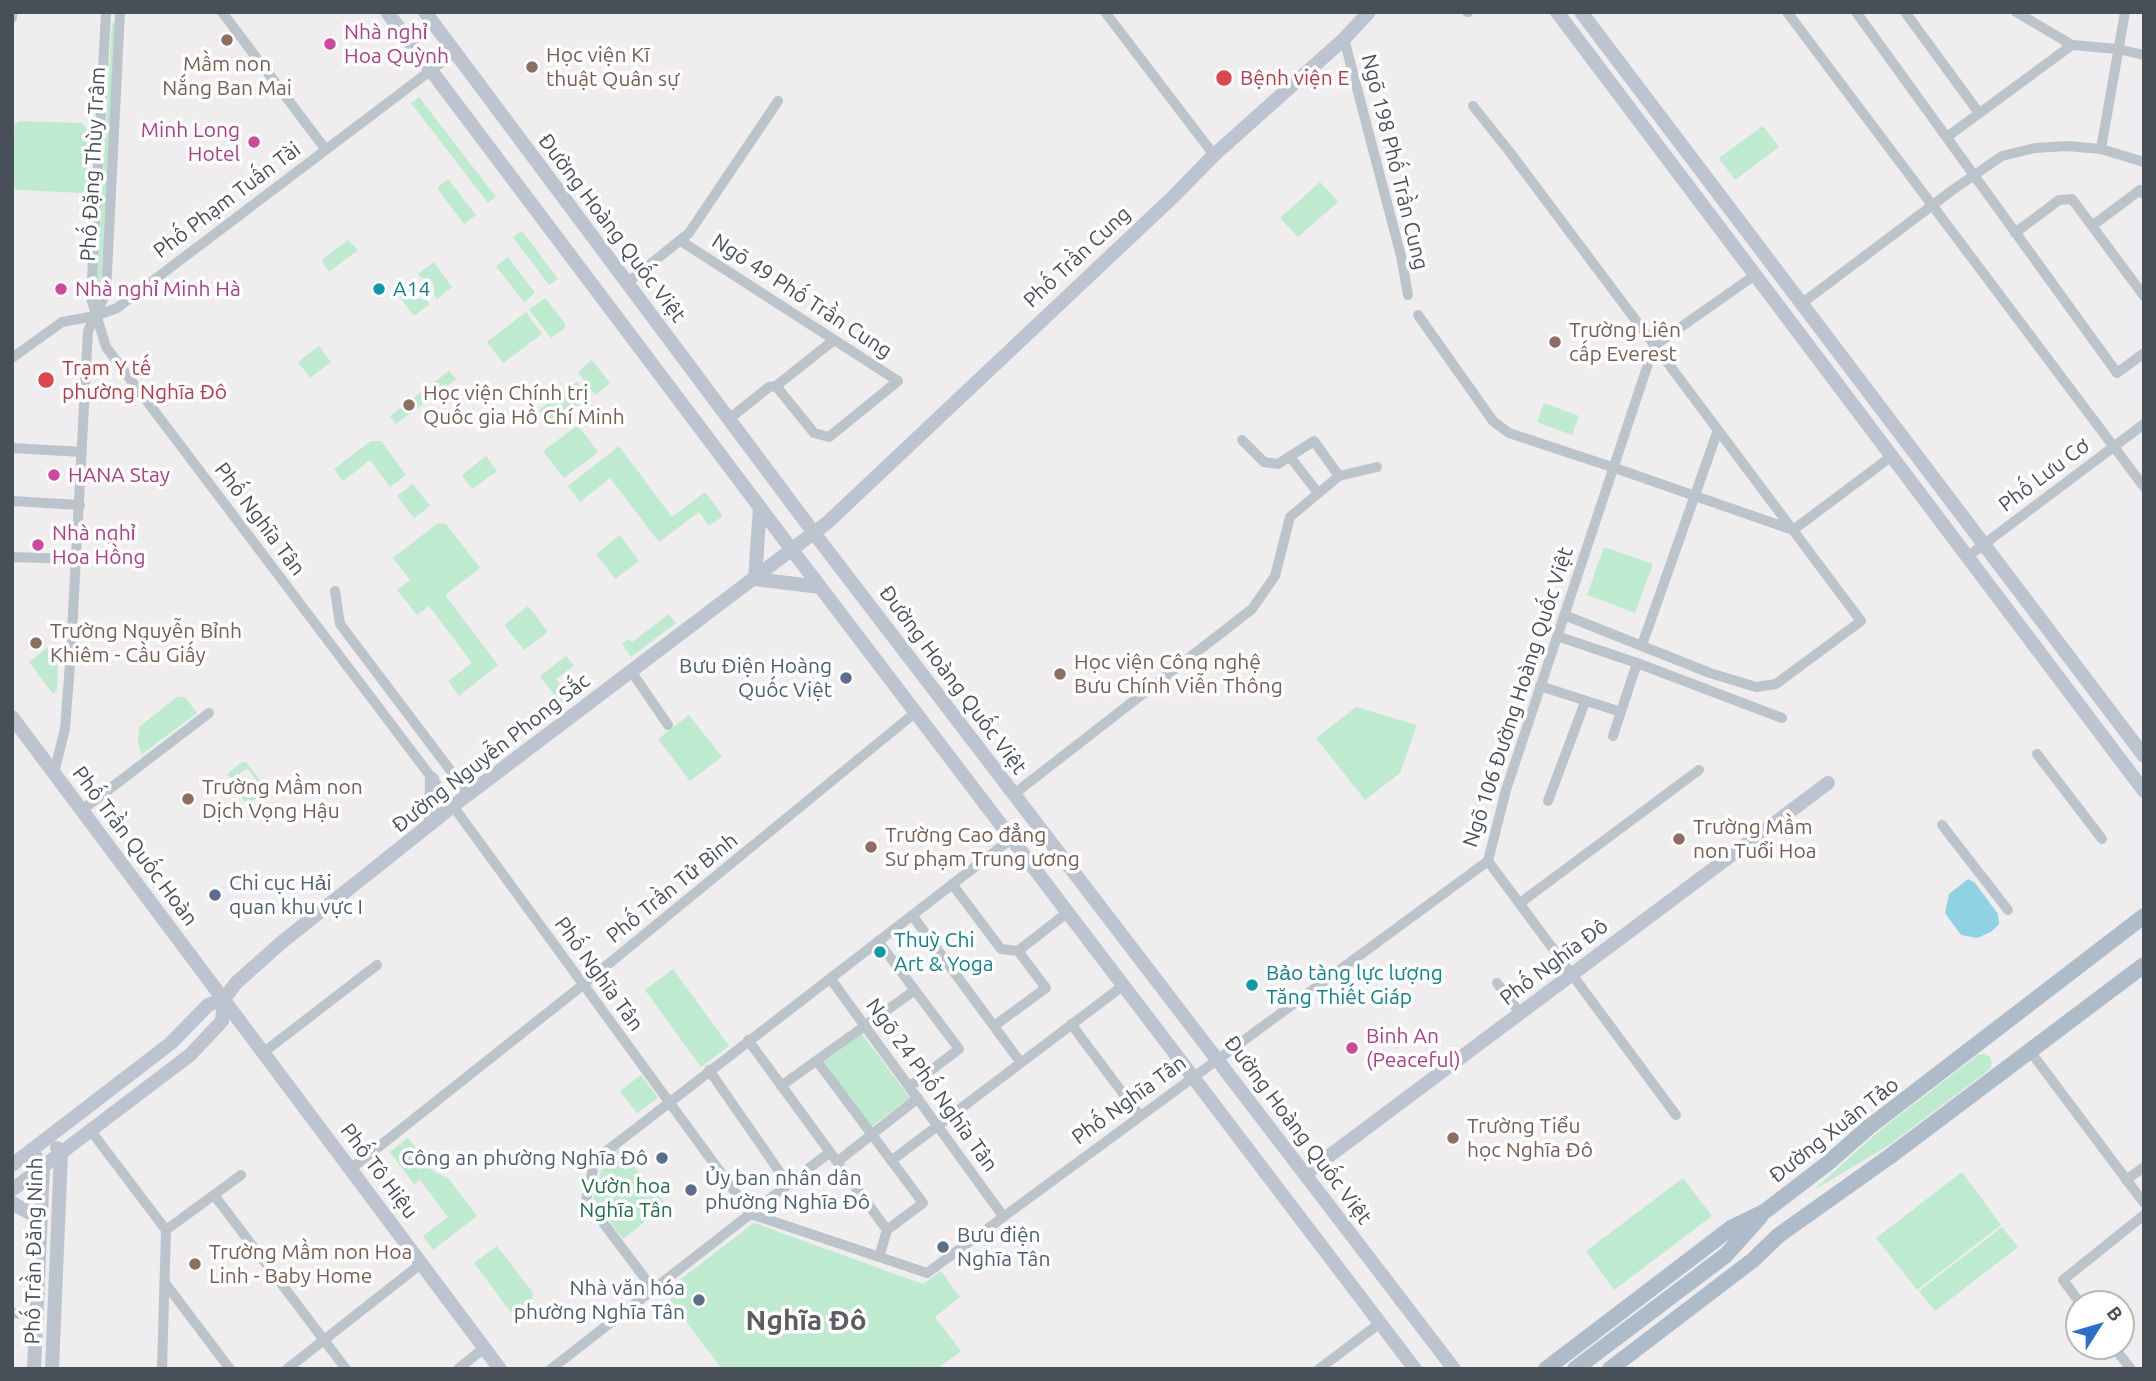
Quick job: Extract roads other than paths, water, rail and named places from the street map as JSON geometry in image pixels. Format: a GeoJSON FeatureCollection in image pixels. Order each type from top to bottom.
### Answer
{"type":"FeatureCollection","features":[{"type":"Feature","properties":{"kind":"main road"},"geometry":{"type":"LineString","coordinates":[[387,12],[1415,1369]]}},
{"type":"Feature","properties":{"kind":"main road","name":"Đường Hoàng Quốc Việt"},"geometry":{"type":"LineString","coordinates":[[425,12],[814,533],[1454,1369]]}},
{"type":"Feature","properties":{"kind":"main road","name":"Phố Trần Cung"},"geometry":{"type":"LineString","coordinates":[[792,550],[814,533],[1174,196],[1213,155],[1344,39],[1369,12]]}},
{"type":"Feature","properties":{"kind":"main road"},"geometry":{"type":"LineString","coordinates":[[1557,12],[2144,792]]}},
{"type":"Feature","properties":{"kind":"main road"},"geometry":{"type":"LineString","coordinates":[[1581,12],[2144,756]]}},
{"type":"Feature","properties":{"kind":"main road"},"geometry":{"type":"LineString","coordinates":[[760,507],[755,579],[820,587]]}},
{"type":"Feature","properties":{"kind":"main road","name":"Đường Nguyễn Phong Sắc"},"geometry":{"type":"LineString","coordinates":[[12,1165],[176,1038],[208,1005],[224,999],[236,984],[282,942],[453,806],[792,550]]}},
{"type":"Feature","properties":{"kind":"main road","name":"Phố Trần Quốc Hoàn"},"geometry":{"type":"LineString","coordinates":[[12,717],[224,999]]}},
{"type":"Feature","properties":{"kind":"main road"},"geometry":{"type":"LineString","coordinates":[[431,824],[432,779]]}},
{"type":"Feature","properties":{"kind":"main road","name":"Phố Nghĩa Đô"},"geometry":{"type":"LineString","coordinates":[[1305,1174],[1828,783]]}},
{"type":"Feature","properties":{"kind":"main road","name":"Đường Xuân Tảo"},"geometry":{"type":"LineString","coordinates":[[1551,1367],[1731,1228],[1764,1212],[1828,1163],[1869,1127],[2144,916]]}},
{"type":"Feature","properties":{"kind":"main road"},"geometry":{"type":"LineString","coordinates":[[1610,1369],[1753,1260],[1779,1235],[1889,1157],[2144,965]]}},
{"type":"Feature","properties":{"kind":"main road","name":"Đường Nguyễn Phong Sắc"},"geometry":{"type":"LineString","coordinates":[[12,1190],[190,1055],[222,1020],[224,999]]}},
{"type":"Feature","properties":{"kind":"main road","name":"Phố Tô Hiệu"},"geometry":{"type":"LineString","coordinates":[[224,999],[500,1369]]}},
{"type":"Feature","properties":{"kind":"main road"},"geometry":{"type":"LineString","coordinates":[[176,1038],[190,1055]]}},
{"type":"Feature","properties":{"kind":"main road","name":"Phố Trần Đăng Ninh"},"geometry":{"type":"LineString","coordinates":[[48,1136],[61,1153],[52,1369]]}},
{"type":"Feature","properties":{"kind":"main road","name":"Phố Trần Đăng Ninh"},"geometry":{"type":"LineString","coordinates":[[31,1150],[43,1167],[34,1369]]}},
{"type":"Feature","properties":{"kind":"main road"},"geometry":{"type":"LineString","coordinates":[[12,1203],[41,1219]]}},
{"type":"Feature","properties":{"kind":"main road"},"geometry":{"type":"LineString","coordinates":[[1575,1369],[1726,1255],[1764,1212]]}},
{"type":"Feature","properties":{"kind":"main road"},"geometry":{"type":"LineString","coordinates":[[1726,1255],[1779,1235]]}},
{"type":"Feature","properties":{"kind":"street"},"geometry":{"type":"LineString","coordinates":[[12,18],[13,12]]}},
{"type":"Feature","properties":{"kind":"street","name":"Phố Đặng Thùy Trâm"},"geometry":{"type":"LineString","coordinates":[[95,316],[91,298],[106,12]]}},
{"type":"Feature","properties":{"kind":"street","name":"Phố Đặng Thùy Trâm"},"geometry":{"type":"LineString","coordinates":[[54,773],[65,729],[88,331],[106,293],[120,12]]}},
{"type":"Feature","properties":{"kind":"street"},"geometry":{"type":"LineString","coordinates":[[222,12],[326,150]]}},
{"type":"Feature","properties":{"kind":"street"},"geometry":{"type":"LineString","coordinates":[[1105,12],[1213,155]]}},
{"type":"Feature","properties":{"kind":"street"},"geometry":{"type":"LineString","coordinates":[[1787,12],[2144,487]]}},
{"type":"Feature","properties":{"kind":"street"},"geometry":{"type":"LineString","coordinates":[[1856,12],[2117,373],[2144,353]]}},
{"type":"Feature","properties":{"kind":"street"},"geometry":{"type":"LineString","coordinates":[[1905,12],[1979,113]]}},
{"type":"Feature","properties":{"kind":"street"},"geometry":{"type":"LineString","coordinates":[[2016,12],[2072,46],[2118,49],[2144,55]]}},
{"type":"Feature","properties":{"kind":"street"},"geometry":{"type":"LineString","coordinates":[[2101,149],[2124,12]]}},
{"type":"Feature","properties":{"kind":"street","name":"Ngõ 198 Phố Trần Cung"},"geometry":{"type":"LineString","coordinates":[[1344,39],[1401,256],[1408,295]]}},
{"type":"Feature","properties":{"kind":"street"},"geometry":{"type":"LineString","coordinates":[[1947,137],[2072,46]]}},
{"type":"Feature","properties":{"kind":"street","name":"Phố Phạm Tuấn Tài"},"geometry":{"type":"LineString","coordinates":[[12,358],[62,322],[95,316],[117,308],[455,52]]}},
{"type":"Feature","properties":{"kind":"street"},"geometry":{"type":"LineString","coordinates":[[627,283],[689,233],[778,101]]}},
{"type":"Feature","properties":{"kind":"street"},"geometry":{"type":"LineString","coordinates":[[1473,106],[1861,621],[1776,684],[1756,687],[1710,673],[1563,615]]}},
{"type":"Feature","properties":{"kind":"street"},"geometry":{"type":"LineString","coordinates":[[1801,304],[2002,156],[2035,148],[2067,146],[2101,149],[2144,163]]}},
{"type":"Feature","properties":{"kind":"street"},"geometry":{"type":"LineString","coordinates":[[2092,226],[2140,190],[2144,194]]}},
{"type":"Feature","properties":{"kind":"street"},"geometry":{"type":"LineString","coordinates":[[2015,233],[2059,200],[2072,200],[2144,296]]}},
{"type":"Feature","properties":{"kind":"street","name":"Ngõ 49 Phố Trần Cung"},"geometry":{"type":"LineString","coordinates":[[684,243],[898,381],[829,437],[814,433],[776,386]]}},
{"type":"Feature","properties":{"kind":"street"},"geometry":{"type":"LineString","coordinates":[[1654,346],[1755,275]]}},
{"type":"Feature","properties":{"kind":"street"},"geometry":{"type":"LineString","coordinates":[[1418,315],[1493,421],[1509,433],[1793,530]]}},
{"type":"Feature","properties":{"kind":"street","name":"Phố Nghĩa Tân"},"geometry":{"type":"LineString","coordinates":[[95,316],[106,347],[453,806],[751,1214],[927,1273],[1217,1060]]}},
{"type":"Feature","properties":{"kind":"street"},"geometry":{"type":"LineString","coordinates":[[729,419],[834,340]]}},
{"type":"Feature","properties":{"kind":"street","name":"Ngõ 106 Đường Hoàng Quốc Việt"},"geometry":{"type":"LineString","coordinates":[[1217,1060],[1488,861],[1506,790],[1654,346]]}},
{"type":"Feature","properties":{"kind":"street","name":"Phố Lưu Cơ"},"geometry":{"type":"LineString","coordinates":[[1967,557],[2144,424]]}},
{"type":"Feature","properties":{"kind":"street"},"geometry":{"type":"LineString","coordinates":[[1642,645],[1718,430]]}},
{"type":"Feature","properties":{"kind":"street"},"geometry":{"type":"LineString","coordinates":[[1242,440],[1264,462],[1278,464],[1314,441],[1339,476]]}},
{"type":"Feature","properties":{"kind":"street"},"geometry":{"type":"LineString","coordinates":[[12,448],[82,452]]}},
{"type":"Feature","properties":{"kind":"street"},"geometry":{"type":"LineString","coordinates":[[1793,530],[1892,456]]}},
{"type":"Feature","properties":{"kind":"street"},"geometry":{"type":"LineString","coordinates":[[1291,458],[1318,494]]}},
{"type":"Feature","properties":{"kind":"street"},"geometry":{"type":"LineString","coordinates":[[1014,794],[1252,609],[1278,568],[1290,517],[1339,476],[1377,467]]}},
{"type":"Feature","properties":{"kind":"street"},"geometry":{"type":"LineString","coordinates":[[12,501],[80,505]]}},
{"type":"Feature","properties":{"kind":"street"},"geometry":{"type":"LineString","coordinates":[[12,557],[75,559]]}},
{"type":"Feature","properties":{"kind":"street"},"geometry":{"type":"LineString","coordinates":[[335,591],[340,624],[469,795]]}},
{"type":"Feature","properties":{"kind":"street"},"geometry":{"type":"LineString","coordinates":[[1557,636],[1782,718]]}},
{"type":"Feature","properties":{"kind":"street"},"geometry":{"type":"LineString","coordinates":[[1613,736],[1637,663]]}},
{"type":"Feature","properties":{"kind":"street"},"geometry":{"type":"LineString","coordinates":[[632,671],[668,725]]}},
{"type":"Feature","properties":{"kind":"street"},"geometry":{"type":"LineString","coordinates":[[1540,686],[1621,712]]}},
{"type":"Feature","properties":{"kind":"street"},"geometry":{"type":"LineString","coordinates":[[1548,801],[1586,702]]}},
{"type":"Feature","properties":{"kind":"street","name":"Phố Trần Tử Bình"},"geometry":{"type":"LineString","coordinates":[[352,1168],[584,985],[916,712]]}},
{"type":"Feature","properties":{"kind":"street"},"geometry":{"type":"LineString","coordinates":[[82,810],[209,713]]}},
{"type":"Feature","properties":{"kind":"street"},"geometry":{"type":"LineString","coordinates":[[2037,754],[2102,839]]}},
{"type":"Feature","properties":{"kind":"street"},"geometry":{"type":"LineString","coordinates":[[1520,903],[1699,770]]}},
{"type":"Feature","properties":{"kind":"street"},"geometry":{"type":"LineString","coordinates":[[1942,825],[2008,910]]}},
{"type":"Feature","properties":{"kind":"street"},"geometry":{"type":"LineString","coordinates":[[653,1289],[586,1200],[595,1160],[1012,839]]}},
{"type":"Feature","properties":{"kind":"street"},"geometry":{"type":"LineString","coordinates":[[1488,861],[1676,1115]]}},
{"type":"Feature","properties":{"kind":"street"},"geometry":{"type":"LineString","coordinates":[[952,884],[1001,948],[1018,951],[1046,988],[994,1026]]}},
{"type":"Feature","properties":{"kind":"street"},"geometry":{"type":"LineString","coordinates":[[1018,951],[1068,912]]}},
{"type":"Feature","properties":{"kind":"street"},"geometry":{"type":"LineString","coordinates":[[912,915],[1021,1063]]}},
{"type":"Feature","properties":{"kind":"street"},"geometry":{"type":"LineString","coordinates":[[878,941],[959,1049],[909,1087]]}},
{"type":"Feature","properties":{"kind":"street"},"geometry":{"type":"LineString","coordinates":[[264,1052],[377,965]]}},
{"type":"Feature","properties":{"kind":"street","name":"Ngõ 24 Phố Nghĩa Tân"},"geometry":{"type":"LineString","coordinates":[[830,978],[1003,1216]]}},
{"type":"Feature","properties":{"kind":"street"},"geometry":{"type":"LineString","coordinates":[[1497,983],[1520,1013]]}},
{"type":"Feature","properties":{"kind":"street"},"geometry":{"type":"LineString","coordinates":[[891,1161],[1124,985]]}},
{"type":"Feature","properties":{"kind":"street"},"geometry":{"type":"LineString","coordinates":[[781,1086],[915,990]]}},
{"type":"Feature","properties":{"kind":"street"},"geometry":{"type":"LineString","coordinates":[[1071,1024],[1140,1116]]}},
{"type":"Feature","properties":{"kind":"street"},"geometry":{"type":"LineString","coordinates":[[748,1040],[887,1230]]}},
{"type":"Feature","properties":{"kind":"street"},"geometry":{"type":"LineString","coordinates":[[2030,1051],[2144,1203]]}},
{"type":"Feature","properties":{"kind":"street"},"geometry":{"type":"LineString","coordinates":[[817,1061],[923,1203],[887,1230],[879,1257]]}},
{"type":"Feature","properties":{"kind":"street"},"geometry":{"type":"LineString","coordinates":[[709,1070],[788,1184]]}},
{"type":"Feature","properties":{"kind":"street"},"geometry":{"type":"LineString","coordinates":[[837,1162],[918,1098]]}},
{"type":"Feature","properties":{"kind":"street"},"geometry":{"type":"LineString","coordinates":[[91,1131],[166,1230],[162,1369]]}},
{"type":"Feature","properties":{"kind":"street"},"geometry":{"type":"LineString","coordinates":[[551,1369],[830,1152]]}},
{"type":"Feature","properties":{"kind":"street"},"geometry":{"type":"LineString","coordinates":[[2126,1180],[2144,1167]]}},
{"type":"Feature","properties":{"kind":"street"},"geometry":{"type":"LineString","coordinates":[[166,1230],[241,1175]]}},
{"type":"Feature","properties":{"kind":"street"},"geometry":{"type":"LineString","coordinates":[[214,1195],[346,1369]]}},
{"type":"Feature","properties":{"kind":"street"},"geometry":{"type":"LineString","coordinates":[[2070,1290],[2063,1280],[2144,1215]]}},
{"type":"Feature","properties":{"kind":"street"},"geometry":{"type":"LineString","coordinates":[[287,1369],[422,1263]]}},
{"type":"Feature","properties":{"kind":"street"},"geometry":{"type":"LineString","coordinates":[[165,1283],[230,1369]]}},
{"type":"Feature","properties":{"kind":"street"},"geometry":{"type":"LineString","coordinates":[[12,1313],[37,1315]]}},
{"type":"Feature","properties":{"kind":"street"},"geometry":{"type":"LineString","coordinates":[[1319,1369],[1380,1323]]}},
{"type":"Feature","properties":{"kind":"street"},"geometry":{"type":"LineString","coordinates":[[458,1369],[484,1348]]}},
{"type":"Feature","properties":{"kind":"water"},"geometry":{"type":"Polygon","coordinates":[[[1968,879],[1975,883],[1998,914],[1999,924],[1991,932],[1977,938],[1961,935],[1945,913],[1949,894],[1968,879]]]}},
{"type":"Feature","properties":{"kind":"place","name":"Mầm non Nắng Ban Mai"},"geometry":{"type":"Point","coordinates":[227,40]}},
{"type":"Feature","properties":{"kind":"place","name":"Nhà nghỉ Hoa Quỳnh"},"geometry":{"type":"Point","coordinates":[330,44]}},
{"type":"Feature","properties":{"kind":"place","name":"Học viện Kĩ thuật Quân sự"},"geometry":{"type":"Point","coordinates":[532,67]}},
{"type":"Feature","properties":{"kind":"place","name":"Bệnh viện E"},"geometry":{"type":"Point","coordinates":[1224,78]}},
{"type":"Feature","properties":{"kind":"place","name":"Minh Long Hotel"},"geometry":{"type":"Point","coordinates":[254,142]}},
{"type":"Feature","properties":{"kind":"place","name":"Nhà nghỉ Minh Hà"},"geometry":{"type":"Point","coordinates":[61,289]}},
{"type":"Feature","properties":{"kind":"place","name":"A14"},"geometry":{"type":"Point","coordinates":[379,289]}},
{"type":"Feature","properties":{"kind":"place","name":"Trường Liên cấp Everest"},"geometry":{"type":"Point","coordinates":[1555,342]}},
{"type":"Feature","properties":{"kind":"place","name":"Trạm Y tế phường Nghĩa Đô"},"geometry":{"type":"Point","coordinates":[46,380]}},
{"type":"Feature","properties":{"kind":"place","name":"Học viện Chính trị Quốc gia Hồ Chí Minh"},"geometry":{"type":"Point","coordinates":[409,405]}},
{"type":"Feature","properties":{"kind":"place","name":"HANA Stay"},"geometry":{"type":"Point","coordinates":[54,475]}},
{"type":"Feature","properties":{"kind":"place","name":"Nhà nghỉ Hoa Hồng"},"geometry":{"type":"Point","coordinates":[38,545]}},
{"type":"Feature","properties":{"kind":"place","name":"Trường Nguyễn Bỉnh Khiêm - Cầu Giấy"},"geometry":{"type":"Point","coordinates":[36,643]}},
{"type":"Feature","properties":{"kind":"place","name":"Học viện Công nghệ Bưu Chính Viễn Thông"},"geometry":{"type":"Point","coordinates":[1060,674]}},
{"type":"Feature","properties":{"kind":"place","name":"Bưu Điện Hoàng Quốc Việt"},"geometry":{"type":"Point","coordinates":[846,678]}},
{"type":"Feature","properties":{"kind":"place","name":"Trường Mầm non Dịch Vọng Hậu"},"geometry":{"type":"Point","coordinates":[188,799]}},
{"type":"Feature","properties":{"kind":"place","name":"Trường Mầm non Tuổi Hoa"},"geometry":{"type":"Point","coordinates":[1679,839]}},
{"type":"Feature","properties":{"kind":"place","name":"Trường Cao đẳng Sư phạm Trung ương"},"geometry":{"type":"Point","coordinates":[871,847]}},
{"type":"Feature","properties":{"kind":"place","name":"Chi cục Hải quan khu vực I"},"geometry":{"type":"Point","coordinates":[215,895]}},
{"type":"Feature","properties":{"kind":"place","name":"Thuỳ Chi Art & Yoga"},"geometry":{"type":"Point","coordinates":[880,952]}},
{"type":"Feature","properties":{"kind":"place","name":"Bảo tàng lực lượng Tăng Thiết Giáp"},"geometry":{"type":"Point","coordinates":[1252,985]}},
{"type":"Feature","properties":{"kind":"place","name":"Binh An (Peaceful)"},"geometry":{"type":"Point","coordinates":[1352,1048]}},
{"type":"Feature","properties":{"kind":"place","name":"Trường Tiểu học Nghĩa Đô"},"geometry":{"type":"Point","coordinates":[1453,1138]}},
{"type":"Feature","properties":{"kind":"place","name":"Công an phường Nghĩa Đô"},"geometry":{"type":"Point","coordinates":[662,1158]}},
{"type":"Feature","properties":{"kind":"place","name":"Ủy ban nhân dân phường Nghĩa Đô"},"geometry":{"type":"Point","coordinates":[691,1190]}},
{"type":"Feature","properties":{"kind":"place","name":"Bưu điện Nghĩa Tân"},"geometry":{"type":"Point","coordinates":[943,1247]}},
{"type":"Feature","properties":{"kind":"place","name":"Trường Mầm non Hoa Linh - Baby Home"},"geometry":{"type":"Point","coordinates":[195,1264]}},
{"type":"Feature","properties":{"kind":"place","name":"Nhà văn hóa phường Nghĩa Tân"},"geometry":{"type":"Point","coordinates":[699,1300]}},
{"type":"Feature","properties":{"kind":"district","name":"Nghĩa Đô"},"geometry":{"type":"Point","coordinates":[806,1321]}},
{"type":"Feature","properties":{"kind":"park label","name":"Vườn hoa Nghĩa Tân"},"geometry":{"type":"Point","coordinates":[626,1198]}}]}
